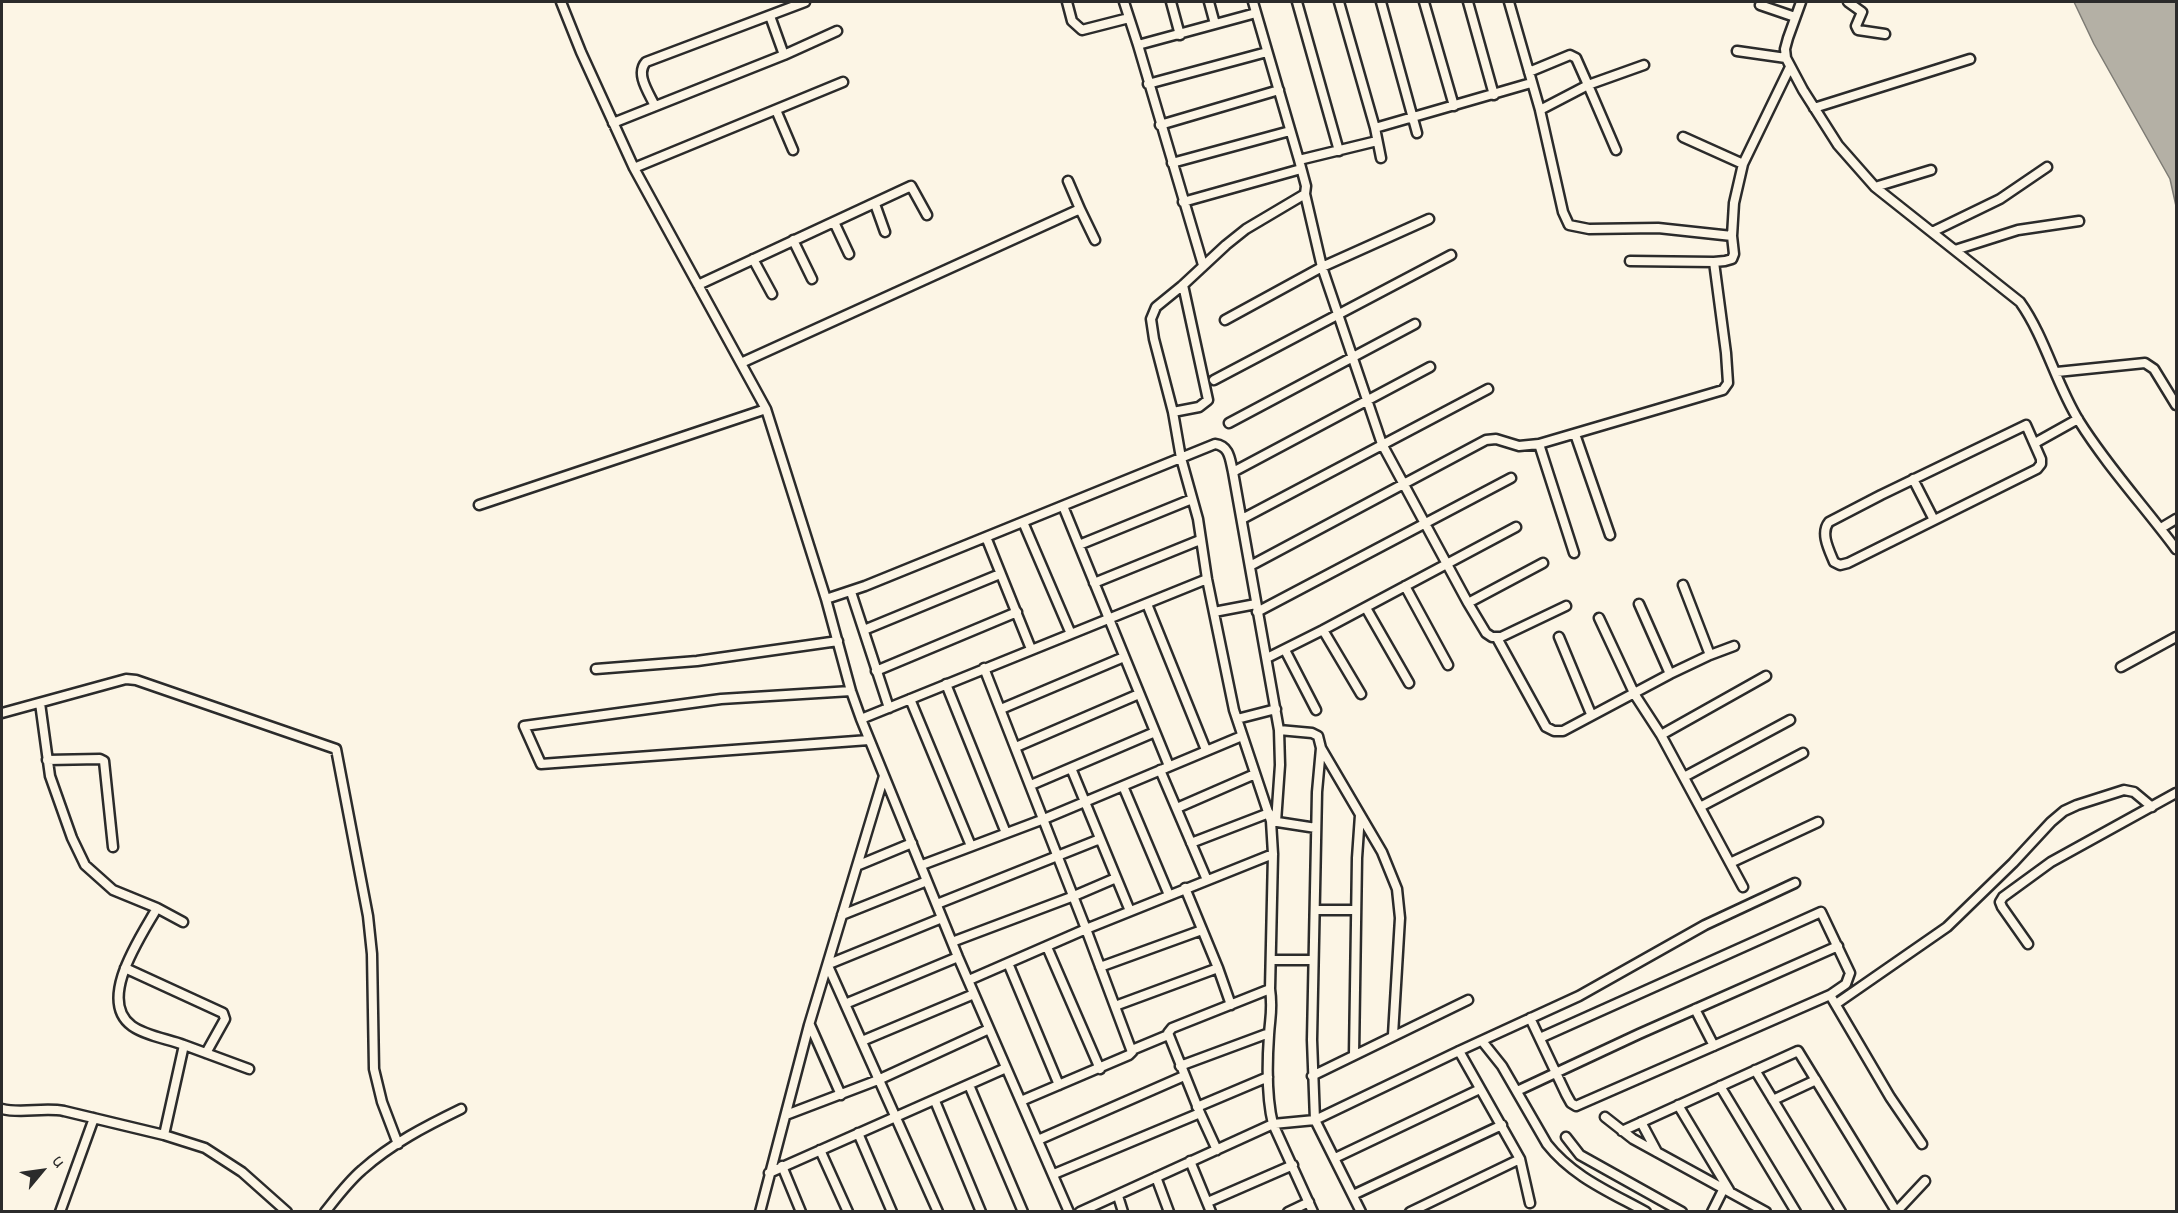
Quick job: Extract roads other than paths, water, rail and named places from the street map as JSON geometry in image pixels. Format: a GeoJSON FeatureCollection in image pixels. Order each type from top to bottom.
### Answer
{"type":"FeatureCollection","features":[{"type":"Feature","properties":{"kind":"street"},"geometry":{"type":"LineString","coordinates":[[561,2],[634,168],[766,409],[826,599],[851,691],[869,740],[958,957],[1069,1212]]}},
{"type":"Feature","properties":{"kind":"street"},"geometry":{"type":"LineString","coordinates":[[655,106],[642,77],[642,66],[646,62],[805,2]]}},
{"type":"Feature","properties":{"kind":"street"},"geometry":{"type":"LineString","coordinates":[[1067,2],[1072,21],[1082,30],[1129,18]]}},
{"type":"Feature","properties":{"kind":"street"},"geometry":{"type":"LineString","coordinates":[[1124,2],[1203,265]]}},
{"type":"Feature","properties":{"kind":"street"},"geometry":{"type":"LineString","coordinates":[[1170,2],[1180,35]]}},
{"type":"Feature","properties":{"kind":"street"},"geometry":{"type":"LineString","coordinates":[[1209,2],[1215,24]]}},
{"type":"Feature","properties":{"kind":"street"},"geometry":{"type":"LineString","coordinates":[[1253,2],[1306,186],[1305,194],[1322,262],[1382,444],[1468,603],[1486,633],[1497,638],[1546,727],[1554,731],[1563,731],[1592,714],[1635,695],[1670,674],[1734,646]]}},
{"type":"Feature","properties":{"kind":"street"},"geometry":{"type":"LineString","coordinates":[[1297,2],[1339,151]]}},
{"type":"Feature","properties":{"kind":"street"},"geometry":{"type":"LineString","coordinates":[[1339,2],[1381,158]]}},
{"type":"Feature","properties":{"kind":"street"},"geometry":{"type":"LineString","coordinates":[[1382,2],[1417,133]]}},
{"type":"Feature","properties":{"kind":"street"},"geometry":{"type":"LineString","coordinates":[[1424,2],[1454,106]]}},
{"type":"Feature","properties":{"kind":"street"},"geometry":{"type":"LineString","coordinates":[[1468,2],[1494,94]]}},
{"type":"Feature","properties":{"kind":"street"},"geometry":{"type":"LineString","coordinates":[[1509,2],[1540,110],[1563,212],[1569,225],[1588,229],[1658,228],[1732,236]]}},
{"type":"Feature","properties":{"kind":"street"},"geometry":{"type":"LineString","coordinates":[[1801,2],[1785,46],[1786,58],[1838,145],[1875,187],[2020,302],[2034,323],[2078,419],[2102,455],[2176,549]]}},
{"type":"Feature","properties":{"kind":"street"},"geometry":{"type":"LineString","coordinates":[[1848,2],[1862,12],[1856,26],[1858,30],[1886,34]]}},
{"type":"Feature","properties":{"kind":"street"},"geometry":{"type":"LineString","coordinates":[[1760,5],[1795,17]]}},
{"type":"Feature","properties":{"kind":"street"},"geometry":{"type":"LineString","coordinates":[[1138,45],[1256,13]]}},
{"type":"Feature","properties":{"kind":"street"},"geometry":{"type":"LineString","coordinates":[[770,15],[784,55]]}},
{"type":"Feature","properties":{"kind":"street"},"geometry":{"type":"LineString","coordinates":[[613,123],[784,55],[837,31]]}},
{"type":"Feature","properties":{"kind":"street"},"geometry":{"type":"LineString","coordinates":[[1737,51],[1786,58]]}},
{"type":"Feature","properties":{"kind":"street"},"geometry":{"type":"LineString","coordinates":[[1148,84],[1267,52]]}},
{"type":"Feature","properties":{"kind":"street"},"geometry":{"type":"LineString","coordinates":[[1529,72],[1570,55],[1575,58],[1616,150]]}},
{"type":"Feature","properties":{"kind":"street"},"geometry":{"type":"LineString","coordinates":[[1814,108],[1970,59]]}},
{"type":"Feature","properties":{"kind":"street"},"geometry":{"type":"LineString","coordinates":[[1540,110],[1588,85],[1644,65]]}},
{"type":"Feature","properties":{"kind":"street"},"geometry":{"type":"LineString","coordinates":[[1630,261],[1714,262],[1732,259],[1736,187],[1743,164],[1790,68]]}},
{"type":"Feature","properties":{"kind":"street"},"geometry":{"type":"LineString","coordinates":[[634,168],[843,82]]}},
{"type":"Feature","properties":{"kind":"street"},"geometry":{"type":"LineString","coordinates":[[1375,129],[1531,83]]}},
{"type":"Feature","properties":{"kind":"street"},"geometry":{"type":"LineString","coordinates":[[1160,125],[1279,90]]}},
{"type":"Feature","properties":{"kind":"street"},"geometry":{"type":"LineString","coordinates":[[776,110],[793,150]]}},
{"type":"Feature","properties":{"kind":"street"},"geometry":{"type":"LineString","coordinates":[[1172,163],[1290,131]]}},
{"type":"Feature","properties":{"kind":"street"},"geometry":{"type":"LineString","coordinates":[[1683,137],[1743,164]]}},
{"type":"Feature","properties":{"kind":"street"},"geometry":{"type":"LineString","coordinates":[[1183,202],[1339,151],[1377,141]]}},
{"type":"Feature","properties":{"kind":"street"},"geometry":{"type":"LineString","coordinates":[[1932,232],[2000,199],[2046,167]]}},
{"type":"Feature","properties":{"kind":"street"},"geometry":{"type":"LineString","coordinates":[[1875,187],[1931,170]]}},
{"type":"Feature","properties":{"kind":"street"},"geometry":{"type":"LineString","coordinates":[[1068,181],[1095,240]]}},
{"type":"Feature","properties":{"kind":"street"},"geometry":{"type":"LineString","coordinates":[[698,285],[911,186],[927,215]]}},
{"type":"Feature","properties":{"kind":"street"},"geometry":{"type":"LineString","coordinates":[[1272,819],[1242,736],[1223,665],[1198,519],[1181,458],[1173,412],[1151,319],[1156,307],[1246,229],[1305,194]]}},
{"type":"Feature","properties":{"kind":"street"},"geometry":{"type":"LineString","coordinates":[[874,204],[885,232]]}},
{"type":"Feature","properties":{"kind":"street"},"geometry":{"type":"LineString","coordinates":[[741,363],[1080,209]]}},
{"type":"Feature","properties":{"kind":"street"},"geometry":{"type":"LineString","coordinates":[[1225,320],[1322,262],[1429,219]]}},
{"type":"Feature","properties":{"kind":"street"},"geometry":{"type":"LineString","coordinates":[[1955,250],[2018,230],[2079,221]]}},
{"type":"Feature","properties":{"kind":"street"},"geometry":{"type":"LineString","coordinates":[[834,222],[849,254]]}},
{"type":"Feature","properties":{"kind":"street"},"geometry":{"type":"LineString","coordinates":[[793,240],[812,279]]}},
{"type":"Feature","properties":{"kind":"street"},"geometry":{"type":"LineString","coordinates":[[1214,380],[1451,255]]}},
{"type":"Feature","properties":{"kind":"street"},"geometry":{"type":"LineString","coordinates":[[753,259],[772,294]]}},
{"type":"Feature","properties":{"kind":"street"},"geometry":{"type":"LineString","coordinates":[[1250,566],[1486,440],[1496,439],[1519,446],[1539,444],[1725,389],[1728,383],[1726,353],[1714,262]]}},
{"type":"Feature","properties":{"kind":"street"},"geometry":{"type":"LineString","coordinates":[[1173,412],[1200,407],[1209,400],[1183,285]]}},
{"type":"Feature","properties":{"kind":"street"},"geometry":{"type":"LineString","coordinates":[[1229,423],[1415,324]]}},
{"type":"Feature","properties":{"kind":"street"},"geometry":{"type":"LineString","coordinates":[[2057,372],[2145,363],[2154,369],[2176,405]]}},
{"type":"Feature","properties":{"kind":"street"},"geometry":{"type":"LineString","coordinates":[[1233,472],[1430,367]]}},
{"type":"Feature","properties":{"kind":"street"},"geometry":{"type":"LineString","coordinates":[[1242,519],[1488,389]]}},
{"type":"Feature","properties":{"kind":"street"},"geometry":{"type":"LineString","coordinates":[[479,505],[766,409]]}},
{"type":"Feature","properties":{"kind":"street"},"geometry":{"type":"LineString","coordinates":[[2035,443],[2078,419]]}},
{"type":"Feature","properties":{"kind":"street"},"geometry":{"type":"LineString","coordinates":[[2026,425],[2042,462],[2037,469],[1848,563],[1840,565],[1834,562],[1825,534],[1826,525],[1913,479],[2026,425]]}},
{"type":"Feature","properties":{"kind":"street"},"geometry":{"type":"LineString","coordinates":[[1575,434],[1610,536]]}},
{"type":"Feature","properties":{"kind":"street"},"geometry":{"type":"LineString","coordinates":[[826,599],[851,592],[1218,444],[1228,452],[1279,730],[1280,765],[1272,819],[1270,989],[1273,1009],[1269,1033],[1269,1100],[1273,1124],[1313,1212]]}},
{"type":"Feature","properties":{"kind":"street"},"geometry":{"type":"LineString","coordinates":[[1539,444],[1574,553]]}},
{"type":"Feature","properties":{"kind":"street"},"geometry":{"type":"LineString","coordinates":[[1214,612],[1257,608],[1425,525],[1510,478]]}},
{"type":"Feature","properties":{"kind":"street"},"geometry":{"type":"LineString","coordinates":[[1913,479],[1934,520]]}},
{"type":"Feature","properties":{"kind":"street"},"geometry":{"type":"LineString","coordinates":[[1079,545],[1192,499]]}},
{"type":"Feature","properties":{"kind":"street"},"geometry":{"type":"LineString","coordinates":[[1063,506],[1155,732],[1177,808],[1207,880]]}},
{"type":"Feature","properties":{"kind":"street"},"geometry":{"type":"LineString","coordinates":[[2161,528],[2176,519]]}},
{"type":"Feature","properties":{"kind":"street"},"geometry":{"type":"LineString","coordinates":[[1023,522],[1071,634]]}},
{"type":"Feature","properties":{"kind":"street"},"geometry":{"type":"LineString","coordinates":[[1267,658],[1366,608],[1516,526]]}},
{"type":"Feature","properties":{"kind":"street"},"geometry":{"type":"LineString","coordinates":[[986,537],[1031,649]]}},
{"type":"Feature","properties":{"kind":"street"},"geometry":{"type":"LineString","coordinates":[[1094,583],[1200,540]]}},
{"type":"Feature","properties":{"kind":"street"},"geometry":{"type":"LineString","coordinates":[[1468,603],[1543,563]]}},
{"type":"Feature","properties":{"kind":"street"},"geometry":{"type":"LineString","coordinates":[[864,630],[1000,574]]}},
{"type":"Feature","properties":{"kind":"street"},"geometry":{"type":"LineString","coordinates":[[861,718],[1207,579]]}},
{"type":"Feature","properties":{"kind":"street"},"geometry":{"type":"LineString","coordinates":[[1683,585],[1710,655]]}},
{"type":"Feature","properties":{"kind":"street"},"geometry":{"type":"LineString","coordinates":[[1405,586],[1448,665]]}},
{"type":"Feature","properties":{"kind":"street"},"geometry":{"type":"LineString","coordinates":[[851,592],[889,708]]}},
{"type":"Feature","properties":{"kind":"street"},"geometry":{"type":"LineString","coordinates":[[1147,604],[1206,750]]}},
{"type":"Feature","properties":{"kind":"street"},"geometry":{"type":"LineString","coordinates":[[1639,604],[1670,674]]}},
{"type":"Feature","properties":{"kind":"street"},"geometry":{"type":"LineString","coordinates":[[1497,638],[1566,606]]}},
{"type":"Feature","properties":{"kind":"street"},"geometry":{"type":"LineString","coordinates":[[1366,608],[1409,683]]}},
{"type":"Feature","properties":{"kind":"street"},"geometry":{"type":"LineString","coordinates":[[876,671],[1017,612]]}},
{"type":"Feature","properties":{"kind":"street"},"geometry":{"type":"LineString","coordinates":[[1599,618],[1635,695],[1661,735],[1743,887]]}},
{"type":"Feature","properties":{"kind":"street"},"geometry":{"type":"LineString","coordinates":[[1323,630],[1361,694]]}},
{"type":"Feature","properties":{"kind":"street"},"geometry":{"type":"LineString","coordinates":[[1559,637],[1592,714]]}},
{"type":"Feature","properties":{"kind":"street"},"geometry":{"type":"LineString","coordinates":[[2121,667],[2176,637]]}},
{"type":"Feature","properties":{"kind":"street"},"geometry":{"type":"LineString","coordinates":[[596,669],[697,661],[838,641]]}},
{"type":"Feature","properties":{"kind":"street"},"geometry":{"type":"LineString","coordinates":[[1285,650],[1316,710]]}},
{"type":"Feature","properties":{"kind":"street"},"geometry":{"type":"LineString","coordinates":[[1001,709],[1124,657]]}},
{"type":"Feature","properties":{"kind":"street"},"geometry":{"type":"LineString","coordinates":[[984,668],[1059,856],[1132,1050]]}},
{"type":"Feature","properties":{"kind":"street"},"geometry":{"type":"LineString","coordinates":[[1661,735],[1766,676]]}},
{"type":"Feature","properties":{"kind":"street"},"geometry":{"type":"LineString","coordinates":[[2,713],[126,679],[136,680],[336,749],[368,916],[372,954],[374,1069],[382,1102],[398,1144]]}},
{"type":"Feature","properties":{"kind":"street"},"geometry":{"type":"LineString","coordinates":[[946,684],[1006,833]]}},
{"type":"Feature","properties":{"kind":"street"},"geometry":{"type":"LineString","coordinates":[[851,691],[721,699],[524,726],[541,764],[869,740]]}},
{"type":"Feature","properties":{"kind":"street"},"geometry":{"type":"LineString","coordinates":[[1016,747],[1139,694]]}},
{"type":"Feature","properties":{"kind":"street"},"geometry":{"type":"LineString","coordinates":[[910,699],[971,846]]}},
{"type":"Feature","properties":{"kind":"street"},"geometry":{"type":"LineString","coordinates":[[40,703],[47,760],[60,807],[85,865],[113,890],[157,908],[183,922]]}},
{"type":"Feature","properties":{"kind":"street"},"geometry":{"type":"LineString","coordinates":[[1237,719],[1276,709]]}},
{"type":"Feature","properties":{"kind":"street"},"geometry":{"type":"LineString","coordinates":[[1684,777],[1790,720]]}},
{"type":"Feature","properties":{"kind":"street"},"geometry":{"type":"LineString","coordinates":[[1279,730],[1315,734],[1320,739],[1313,960],[1312,1076],[1315,1120],[1361,1212]]}},
{"type":"Feature","properties":{"kind":"street"},"geometry":{"type":"LineString","coordinates":[[1031,785],[1155,732]]}},
{"type":"Feature","properties":{"kind":"street"},"geometry":{"type":"LineString","coordinates":[[922,866],[1044,819],[1242,736]]}},
{"type":"Feature","properties":{"kind":"street"},"geometry":{"type":"LineString","coordinates":[[1321,748],[1389,867],[1400,902],[1393,1035]]}},
{"type":"Feature","properties":{"kind":"street"},"geometry":{"type":"LineString","coordinates":[[1700,807],[1803,753]]}},
{"type":"Feature","properties":{"kind":"street"},"geometry":{"type":"LineString","coordinates":[[47,760],[100,759],[104,761],[113,847]]}},
{"type":"Feature","properties":{"kind":"street"},"geometry":{"type":"LineString","coordinates":[[1071,768],[1130,910]]}},
{"type":"Feature","properties":{"kind":"street"},"geometry":{"type":"LineString","coordinates":[[1177,808],[1256,774]]}},
{"type":"Feature","properties":{"kind":"street"},"geometry":{"type":"LineString","coordinates":[[760,1212],[809,1025],[885,776]]}},
{"type":"Feature","properties":{"kind":"street"},"geometry":{"type":"LineString","coordinates":[[1123,786],[1169,895]]}},
{"type":"Feature","properties":{"kind":"street"},"geometry":{"type":"LineString","coordinates":[[1836,1004],[1947,927],[2064,811],[2124,790],[2134,792],[2152,807]]}},
{"type":"Feature","properties":{"kind":"street"},"geometry":{"type":"LineString","coordinates":[[2028,944],[2006,915],[2001,899],[2051,862],[2176,793]]}},
{"type":"Feature","properties":{"kind":"street"},"geometry":{"type":"LineString","coordinates":[[1354,1055],[1360,814]]}},
{"type":"Feature","properties":{"kind":"street"},"geometry":{"type":"LineString","coordinates":[[1191,843],[1272,819],[1316,828]]}},
{"type":"Feature","properties":{"kind":"street"},"geometry":{"type":"LineString","coordinates":[[1731,864],[1818,822]]}},
{"type":"Feature","properties":{"kind":"street"},"geometry":{"type":"LineString","coordinates":[[937,904],[1100,839]]}},
{"type":"Feature","properties":{"kind":"street"},"geometry":{"type":"LineString","coordinates":[[859,865],[912,843]]}},
{"type":"Feature","properties":{"kind":"street"},"geometry":{"type":"LineString","coordinates":[[969,980],[1086,928],[1273,854]]}},
{"type":"Feature","properties":{"kind":"street"},"geometry":{"type":"LineString","coordinates":[[952,942],[1116,878]]}},
{"type":"Feature","properties":{"kind":"street"},"geometry":{"type":"LineString","coordinates":[[842,915],[927,881]]}},
{"type":"Feature","properties":{"kind":"street"},"geometry":{"type":"LineString","coordinates":[[1080,1212],[1273,1124],[1315,1120],[1579,996],[1705,925],[1795,883]]}},
{"type":"Feature","properties":{"kind":"street"},"geometry":{"type":"LineString","coordinates":[[1185,888],[1231,1005]]}},
{"type":"Feature","properties":{"kind":"street"},"geometry":{"type":"LineString","coordinates":[[157,908],[120,978],[120,1004],[127,1022],[138,1030],[249,1069]]}},
{"type":"Feature","properties":{"kind":"street"},"geometry":{"type":"LineString","coordinates":[[1315,910],[1356,910]]}},
{"type":"Feature","properties":{"kind":"street"},"geometry":{"type":"LineString","coordinates":[[1530,1018],[1571,1103],[1578,1106],[1664,1066],[1830,995],[1846,984],[1850,973],[1821,912],[1540,1038]]}},
{"type":"Feature","properties":{"kind":"street"},"geometry":{"type":"LineString","coordinates":[[829,965],[942,918]]}},
{"type":"Feature","properties":{"kind":"street"},"geometry":{"type":"LineString","coordinates":[[1100,968],[1202,930]]}},
{"type":"Feature","properties":{"kind":"street"},"geometry":{"type":"LineString","coordinates":[[1517,1091],[1838,946]]}},
{"type":"Feature","properties":{"kind":"street"},"geometry":{"type":"LineString","coordinates":[[1047,947],[1100,1069]]}},
{"type":"Feature","properties":{"kind":"street"},"geometry":{"type":"LineString","coordinates":[[845,1004],[958,957]]}},
{"type":"Feature","properties":{"kind":"street"},"geometry":{"type":"LineString","coordinates":[[1271,960],[1313,960]]}},
{"type":"Feature","properties":{"kind":"street"},"geometry":{"type":"LineString","coordinates":[[1008,963],[1059,1085]]}},
{"type":"Feature","properties":{"kind":"street"},"geometry":{"type":"LineString","coordinates":[[829,965],[938,1212]]}},
{"type":"Feature","properties":{"kind":"street"},"geometry":{"type":"LineString","coordinates":[[125,968],[223,1013],[225,1019],[206,1053]]}},
{"type":"Feature","properties":{"kind":"street"},"geometry":{"type":"LineString","coordinates":[[1115,1006],[1218,968]]}},
{"type":"Feature","properties":{"kind":"street"},"geometry":{"type":"LineString","coordinates":[[1021,1101],[1129,1055],[1132,1050],[1168,1035],[1172,1028],[1270,989]]}},
{"type":"Feature","properties":{"kind":"street"},"geometry":{"type":"LineString","coordinates":[[862,1041],[974,994]]}},
{"type":"Feature","properties":{"kind":"street"},"geometry":{"type":"LineString","coordinates":[[1830,995],[1890,1097],[1922,1144]]}},
{"type":"Feature","properties":{"kind":"street"},"geometry":{"type":"LineString","coordinates":[[1312,1076],[1468,1000]]}},
{"type":"Feature","properties":{"kind":"street"},"geometry":{"type":"LineString","coordinates":[[1695,1009],[1714,1046]]}},
{"type":"Feature","properties":{"kind":"street"},"geometry":{"type":"LineString","coordinates":[[809,1025],[841,1095]]}},
{"type":"Feature","properties":{"kind":"street"},"geometry":{"type":"LineString","coordinates":[[786,1114],[878,1080],[989,1029]]}},
{"type":"Feature","properties":{"kind":"street"},"geometry":{"type":"LineString","coordinates":[[1180,1065],[1269,1033]]}},
{"type":"Feature","properties":{"kind":"street"},"geometry":{"type":"LineString","coordinates":[[1168,1035],[1217,1150]]}},
{"type":"Feature","properties":{"kind":"street"},"geometry":{"type":"LineString","coordinates":[[1482,1041],[1502,1066],[1547,1144],[1563,1163],[1599,1187],[1646,1212]]}},
{"type":"Feature","properties":{"kind":"street"},"geometry":{"type":"LineString","coordinates":[[164,1135],[184,1045]]}},
{"type":"Feature","properties":{"kind":"street"},"geometry":{"type":"LineString","coordinates":[[1459,1051],[1520,1159],[1530,1203]]}},
{"type":"Feature","properties":{"kind":"street"},"geometry":{"type":"LineString","coordinates":[[1622,1131],[1798,1051],[1896,1211],[1925,1181]]}},
{"type":"Feature","properties":{"kind":"street"},"geometry":{"type":"LineString","coordinates":[[769,1173],[1006,1068]]}},
{"type":"Feature","properties":{"kind":"street"},"geometry":{"type":"LineString","coordinates":[[1755,1070],[1841,1212]]}},
{"type":"Feature","properties":{"kind":"street"},"geometry":{"type":"LineString","coordinates":[[1038,1140],[1184,1076]]}},
{"type":"Feature","properties":{"kind":"street"},"geometry":{"type":"LineString","coordinates":[[1054,1174],[1268,1077]]}},
{"type":"Feature","properties":{"kind":"street"},"geometry":{"type":"LineString","coordinates":[[1773,1100],[1816,1080]]}},
{"type":"Feature","properties":{"kind":"street"},"geometry":{"type":"LineString","coordinates":[[969,1085],[1023,1212]]}},
{"type":"Feature","properties":{"kind":"street"},"geometry":{"type":"LineString","coordinates":[[1720,1086],[1796,1212]]}},
{"type":"Feature","properties":{"kind":"street"},"geometry":{"type":"LineString","coordinates":[[1335,1158],[1480,1089]]}},
{"type":"Feature","properties":{"kind":"street"},"geometry":{"type":"LineString","coordinates":[[935,1101],[981,1212]]}},
{"type":"Feature","properties":{"kind":"street"},"geometry":{"type":"LineString","coordinates":[[1678,1105],[1726,1189]]}},
{"type":"Feature","properties":{"kind":"street"},"geometry":{"type":"LineString","coordinates":[[2,1109],[11,1111],[50,1108],[164,1135],[205,1148],[242,1172],[287,1212]]}},
{"type":"Feature","properties":{"kind":"street"},"geometry":{"type":"LineString","coordinates":[[325,1212],[350,1181],[364,1168],[420,1129],[461,1109]]}},
{"type":"Feature","properties":{"kind":"street"},"geometry":{"type":"LineString","coordinates":[[1605,1117],[1633,1139],[1766,1212]]}},
{"type":"Feature","properties":{"kind":"street"},"geometry":{"type":"LineString","coordinates":[[61,1211],[94,1118]]}},
{"type":"Feature","properties":{"kind":"street"},"geometry":{"type":"LineString","coordinates":[[1641,1122],[1657,1152]]}},
{"type":"Feature","properties":{"kind":"street"},"geometry":{"type":"LineString","coordinates":[[1353,1195],[1502,1125]]}},
{"type":"Feature","properties":{"kind":"street"},"geometry":{"type":"LineString","coordinates":[[858,1133],[892,1212]]}},
{"type":"Feature","properties":{"kind":"street"},"geometry":{"type":"LineString","coordinates":[[1566,1137],[1580,1155],[1682,1212]]}},
{"type":"Feature","properties":{"kind":"street"},"geometry":{"type":"LineString","coordinates":[[820,1150],[848,1212]]}},
{"type":"Feature","properties":{"kind":"street"},"geometry":{"type":"LineString","coordinates":[[1410,1212],[1520,1159]]}},
{"type":"Feature","properties":{"kind":"street"},"geometry":{"type":"LineString","coordinates":[[1190,1161],[1211,1212]]}},
{"type":"Feature","properties":{"kind":"street"},"geometry":{"type":"LineString","coordinates":[[1208,1202],[1293,1165]]}},
{"type":"Feature","properties":{"kind":"street"},"geometry":{"type":"LineString","coordinates":[[782,1167],[801,1212]]}},
{"type":"Feature","properties":{"kind":"street"},"geometry":{"type":"LineString","coordinates":[[1156,1177],[1169,1212]]}},
{"type":"Feature","properties":{"kind":"street"},"geometry":{"type":"LineString","coordinates":[[1713,1212],[1726,1189]]}},
{"type":"Feature","properties":{"kind":"street"},"geometry":{"type":"LineString","coordinates":[[1118,1196],[1123,1212]]}},
{"type":"Feature","properties":{"kind":"street"},"geometry":{"type":"LineString","coordinates":[[1288,1212],[1309,1202]]}}]}
